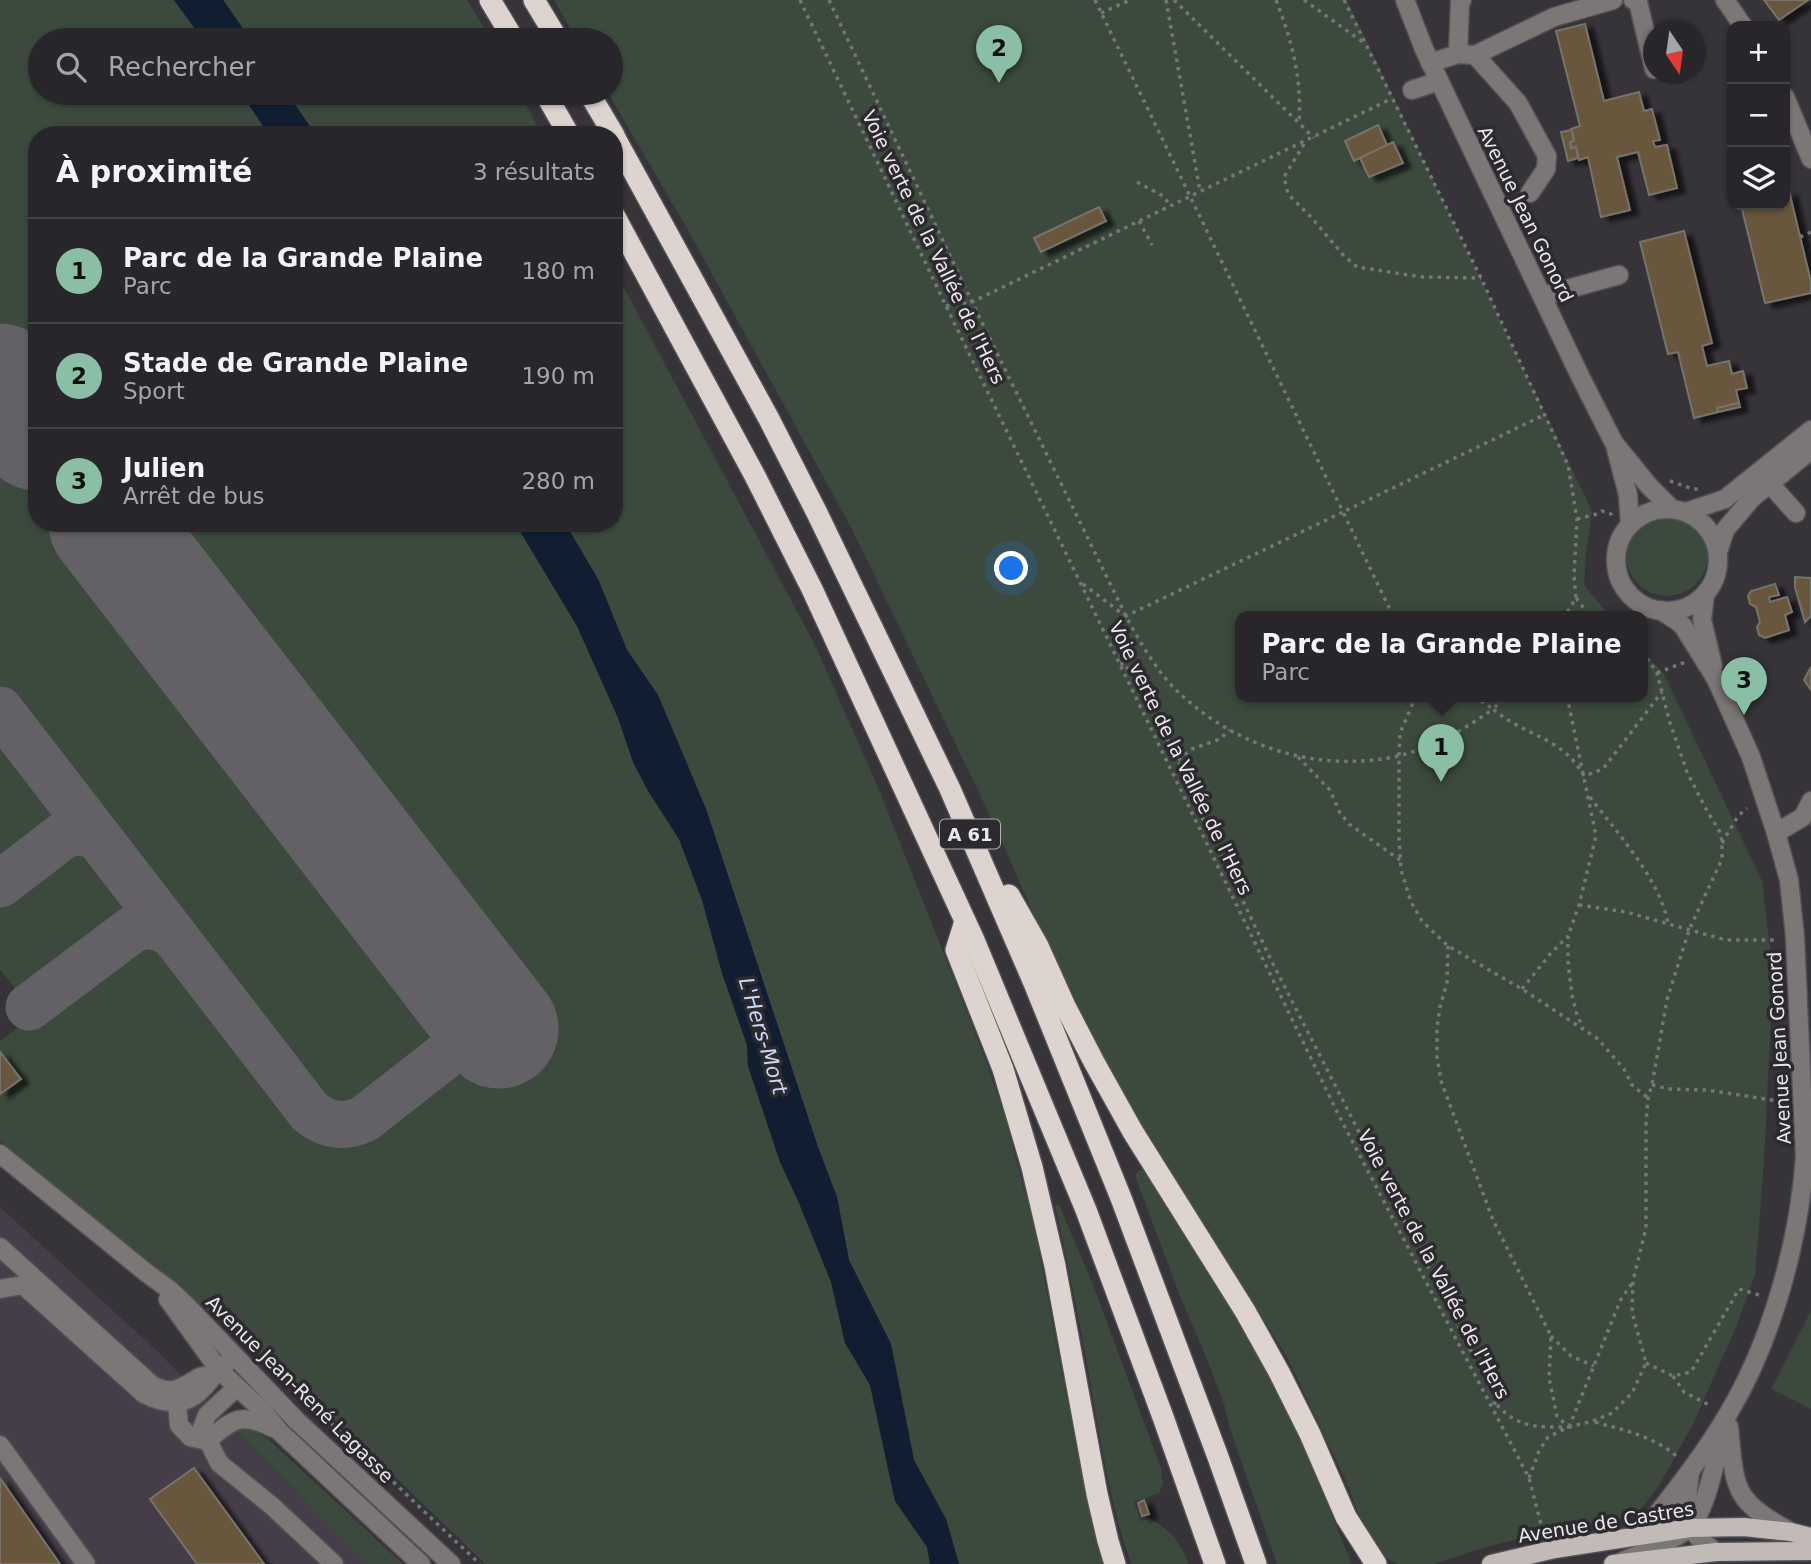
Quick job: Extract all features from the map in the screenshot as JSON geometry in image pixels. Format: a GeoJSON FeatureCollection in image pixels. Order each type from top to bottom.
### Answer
{"type":"FeatureCollection","features":[{"type":"Feature","properties":{"kind":"highway"},"geometry":{"type":"LineString","coordinates":[[491,0],[507,28]]}},
{"type":"Feature","properties":{"kind":"highway"},"geometry":{"type":"LineString","coordinates":[[534,0],[551,28]]}},
{"type":"Feature","properties":{"kind":"highway"},"geometry":{"type":"LineString","coordinates":[[552,105],[564,126]]}},
{"type":"Feature","properties":{"kind":"highway","name":"A 61"},"geometry":{"type":"LineString","coordinates":[[596,105],[609,126]]}},
{"type":"Feature","properties":{"kind":"highway","name":"A 61"},"geometry":{"type":"LineString","coordinates":[[623,151],[769,419],[950,789],[1034,983],[1117,1187],[1256,1564]]}},
{"type":"Feature","properties":{"kind":"highway","name":"A 61"},"geometry":{"type":"LineString","coordinates":[[623,232],[755,476],[806,578],[988,972],[1086,1210],[1215,1564]]}},
{"type":"Feature","properties":{"kind":"highway"},"geometry":{"type":"LineString","coordinates":[[950,789],[1038,946],[1083,1040],[1133,1132],[1245,1311],[1279,1372],[1310,1434],[1346,1517],[1360,1564]]}},
{"type":"Feature","properties":{"kind":"highway"},"geometry":{"type":"LineString","coordinates":[[965,921],[956,950],[1003,1069],[1032,1167],[1055,1266],[1097,1494],[1115,1564]]}},
{"type":"Feature","properties":{"kind":"highway"},"geometry":{"type":"LineString","coordinates":[[1346,1517],[1376,1564]]}},
{"type":"Feature","properties":{"kind":"main road","name":"Avenue de Castres"},"geometry":{"type":"LineString","coordinates":[[1491,1564],[1555,1549],[1690,1528],[1744,1527],[1811,1537]]}},
{"type":"Feature","properties":{"kind":"main road"},"geometry":{"type":"LineString","coordinates":[[1616,1564],[1716,1552],[1811,1551]]}},
{"type":"Feature","properties":{"kind":"street","name":"Avenue Jean Gonord"},"geometry":{"type":"LineString","coordinates":[[1405,0],[1430,63],[1614,443],[1628,495],[1629,525],[1623,533],[1616,555],[1616,566],[1623,587],[1639,603],[1660,610],[1683,626],[1716,679],[1751,757],[1789,880],[1805,997],[1805,1157],[1796,1232],[1777,1300],[1753,1367],[1728,1415],[1701,1510],[1690,1528]]}},
{"type":"Feature","properties":{"kind":"street"},"geometry":{"type":"LineString","coordinates":[[1430,63],[1467,54],[1553,18],[1613,0]]}},
{"type":"Feature","properties":{"kind":"street"},"geometry":{"type":"LineString","coordinates":[[1633,0],[1638,2],[1643,23]]}},
{"type":"Feature","properties":{"kind":"street"},"geometry":{"type":"LineString","coordinates":[[1726,0],[1740,21]]}},
{"type":"Feature","properties":{"kind":"street"},"geometry":{"type":"LineString","coordinates":[[1460,1],[1467,54],[1518,103],[1547,156],[1546,169],[1530,192]]}},
{"type":"Feature","properties":{"kind":"street"},"geometry":{"type":"LineString","coordinates":[[1412,90],[1439,81]]}},
{"type":"Feature","properties":{"kind":"street"},"geometry":{"type":"LineString","coordinates":[[1790,109],[1811,159]]}},
{"type":"Feature","properties":{"kind":"street"},"geometry":{"type":"LineString","coordinates":[[1542,296],[1619,275]]}},
{"type":"Feature","properties":{"kind":"street"},"geometry":{"type":"LineString","coordinates":[[1629,525],[1654,510],[1679,511],[1725,499],[1811,430]]}},
{"type":"Feature","properties":{"kind":"street","name":"Avenue Jean Gonord"},"geometry":{"type":"LineString","coordinates":[[1614,443],[1649,485],[1679,511],[1698,519],[1714,539],[1718,552],[1716,574],[1705,594],[1702,620],[1716,679]]}},
{"type":"Feature","properties":{"kind":"street"},"geometry":{"type":"LineString","coordinates":[[1718,552],[1726,530],[1752,498],[1811,450]]}},
{"type":"Feature","properties":{"kind":"street"},"geometry":{"type":"LineString","coordinates":[[1770,484],[1796,513]]}},
{"type":"Feature","properties":{"kind":"street"},"geometry":{"type":"LineString","coordinates":[[1660,610],[1670,611],[1689,606],[1705,594]]}},
{"type":"Feature","properties":{"kind":"street"},"geometry":{"type":"LineString","coordinates":[[1776,833],[1803,817],[1811,801]]}},
{"type":"Feature","properties":{"kind":"street"},"geometry":{"type":"LineString","coordinates":[[1795,937],[1811,952]]}},
{"type":"Feature","properties":{"kind":"street","name":"Avenue Jean-René Lagasse"},"geometry":{"type":"LineString","coordinates":[[0,1154],[170,1290],[296,1420],[451,1564]]}},
{"type":"Feature","properties":{"kind":"street"},"geometry":{"type":"LineString","coordinates":[[0,1247],[152,1385],[170,1391],[183,1388],[201,1376],[217,1371]]}},
{"type":"Feature","properties":{"kind":"street","name":"Avenue Jean-René Lagasse"},"geometry":{"type":"LineString","coordinates":[[148,1275],[178,1312],[217,1371],[262,1410],[279,1431],[421,1564]]}},
{"type":"Feature","properties":{"kind":"street"},"geometry":{"type":"LineString","coordinates":[[0,1289],[23,1285],[144,1394],[157,1401],[177,1404],[192,1398],[235,1356]]}},
{"type":"Feature","properties":{"kind":"street"},"geometry":{"type":"LineString","coordinates":[[237,1387],[207,1415],[202,1428],[219,1463],[334,1564]]}},
{"type":"Feature","properties":{"kind":"street"},"geometry":{"type":"LineString","coordinates":[[177,1404],[178,1425],[190,1437],[208,1441]]}},
{"type":"Feature","properties":{"kind":"street","name":"Avenue Jean Gonord"},"geometry":{"type":"LineString","coordinates":[[1640,1535],[1684,1465],[1728,1415]]}},
{"type":"Feature","properties":{"kind":"street"},"geometry":{"type":"LineString","coordinates":[[1728,1415],[1737,1488],[1765,1518],[1791,1532]]}},
{"type":"Feature","properties":{"kind":"street"},"geometry":{"type":"LineString","coordinates":[[208,1441],[239,1419],[258,1420],[279,1431]]}},
{"type":"Feature","properties":{"kind":"street"},"geometry":{"type":"LineString","coordinates":[[0,1445],[86,1564]]}},
{"type":"Feature","properties":{"kind":"street","name":"Avenue Jean Gonord"},"geometry":{"type":"LineString","coordinates":[[1684,1465],[1686,1514],[1690,1528]]}},
{"type":"Feature","properties":{"kind":"street"},"geometry":{"type":"LineString","coordinates":[[1616,1564],[1690,1528],[1701,1542],[1716,1552]]}},
{"type":"Feature","properties":{"kind":"path","name":"Voie verte de la Vallée de l'Hers"},"geometry":{"type":"LineString","coordinates":[[800,0],[1338,1114],[1530,1478],[1541,1524]]}},
{"type":"Feature","properties":{"kind":"path"},"geometry":{"type":"LineString","coordinates":[[828,0],[1126,616],[1141,644],[1171,685],[1203,714],[1254,743],[1286,754],[1344,761],[1399,756],[1452,736],[1501,702]]}},
{"type":"Feature","properties":{"kind":"path"},"geometry":{"type":"LineString","coordinates":[[1095,0],[1390,611]]}},
{"type":"Feature","properties":{"kind":"path"},"geometry":{"type":"LineString","coordinates":[[1101,13],[1130,0]]}},
{"type":"Feature","properties":{"kind":"path"},"geometry":{"type":"LineString","coordinates":[[1166,0],[1200,191]]}},
{"type":"Feature","properties":{"kind":"path"},"geometry":{"type":"LineString","coordinates":[[1174,0],[1314,138]]}},
{"type":"Feature","properties":{"kind":"path"},"geometry":{"type":"LineString","coordinates":[[1276,0],[1293,48],[1299,90],[1299,122]]}},
{"type":"Feature","properties":{"kind":"path"},"geometry":{"type":"LineString","coordinates":[[1304,0],[1365,43]]}},
{"type":"Feature","properties":{"kind":"path"},"geometry":{"type":"LineString","coordinates":[[1344,0],[1568,465],[1577,519],[1574,576],[1576,598],[1586,611]]}},
{"type":"Feature","properties":{"kind":"path"},"geometry":{"type":"LineString","coordinates":[[946,306],[972,302],[1412,90]]}},
{"type":"Feature","properties":{"kind":"path"},"geometry":{"type":"LineString","coordinates":[[1306,142],[1284,177],[1287,194],[1311,217],[1343,256],[1357,267],[1422,277],[1480,278]]}},
{"type":"Feature","properties":{"kind":"path"},"geometry":{"type":"LineString","coordinates":[[1137,181],[1163,196],[1170,205]]}},
{"type":"Feature","properties":{"kind":"path"},"geometry":{"type":"LineString","coordinates":[[1139,220],[1152,245]]}},
{"type":"Feature","properties":{"kind":"path"},"geometry":{"type":"LineString","coordinates":[[1800,237],[1811,232]]}},
{"type":"Feature","properties":{"kind":"path"},"geometry":{"type":"LineString","coordinates":[[1544,415],[1126,616],[1119,624],[1122,667],[1132,669],[1178,760],[1196,805],[1271,960],[1496,1400],[1493,1406],[1498,1406],[1518,1422],[1540,1427],[1569,1427],[1593,1422],[1612,1413],[1632,1393],[1646,1363],[1632,1312],[1633,1282],[1646,1228],[1648,1098],[1667,1000],[1689,930],[1722,859],[1721,834],[1687,772],[1657,673],[1648,659]]}},
{"type":"Feature","properties":{"kind":"path"},"geometry":{"type":"LineString","coordinates":[[1660,477],[1693,489],[1706,489]]}},
{"type":"Feature","properties":{"kind":"path"},"geometry":{"type":"LineString","coordinates":[[1577,519],[1602,511],[1612,514],[1616,507]]}},
{"type":"Feature","properties":{"kind":"path"},"geometry":{"type":"LineString","coordinates":[[1080,582],[1126,616]]}},
{"type":"Feature","properties":{"kind":"path"},"geometry":{"type":"LineString","coordinates":[[1568,611],[1576,598]]}},
{"type":"Feature","properties":{"kind":"path"},"geometry":{"type":"LineString","coordinates":[[1657,673],[1688,661]]}},
{"type":"Feature","properties":{"kind":"path"},"geometry":{"type":"LineString","coordinates":[[1584,776],[1603,769],[1662,692]]}},
{"type":"Feature","properties":{"kind":"path"},"geometry":{"type":"LineString","coordinates":[[1413,702],[1400,733],[1399,840],[1401,870],[1411,902],[1422,921],[1448,946],[1522,989],[1598,1039],[1624,1069],[1632,1085],[1648,1098]]}},
{"type":"Feature","properties":{"kind":"path"},"geometry":{"type":"LineString","coordinates":[[1483,702],[1503,718],[1563,750],[1578,765],[1584,776]]}},
{"type":"Feature","properties":{"kind":"path"},"geometry":{"type":"LineString","coordinates":[[1568,702],[1596,836],[1569,936],[1568,962],[1572,995],[1584,1030]]}},
{"type":"Feature","properties":{"kind":"path"},"geometry":{"type":"LineString","coordinates":[[1178,760],[1192,749],[1220,739],[1230,730]]}},
{"type":"Feature","properties":{"kind":"path"},"geometry":{"type":"LineString","coordinates":[[1297,756],[1330,790],[1340,813],[1349,824],[1400,860]]}},
{"type":"Feature","properties":{"kind":"path"},"geometry":{"type":"LineString","coordinates":[[1589,795],[1646,872],[1666,910],[1668,923]]}},
{"type":"Feature","properties":{"kind":"path"},"geometry":{"type":"LineString","coordinates":[[1722,843],[1738,816],[1747,808]]}},
{"type":"Feature","properties":{"kind":"path"},"geometry":{"type":"LineString","coordinates":[[1579,905],[1626,912],[1726,940],[1776,940]]}},
{"type":"Feature","properties":{"kind":"path"},"geometry":{"type":"LineString","coordinates":[[1522,989],[1551,953],[1569,936]]}},
{"type":"Feature","properties":{"kind":"path"},"geometry":{"type":"LineString","coordinates":[[1448,946],[1447,982],[1437,1028],[1437,1057],[1441,1081],[1493,1220],[1552,1336],[1571,1356],[1594,1366]]}},
{"type":"Feature","properties":{"kind":"path"},"geometry":{"type":"LineString","coordinates":[[1652,1086],[1707,1090],[1787,1103]]}},
{"type":"Feature","properties":{"kind":"path"},"geometry":{"type":"LineString","coordinates":[[1530,1478],[1539,1451],[1548,1437],[1569,1427],[1621,1299],[1633,1282]]}},
{"type":"Feature","properties":{"kind":"path"},"geometry":{"type":"LineString","coordinates":[[1673,1376],[1691,1372],[1739,1289],[1759,1295]]}},
{"type":"Feature","properties":{"kind":"path"},"geometry":{"type":"LineString","coordinates":[[1552,1336],[1549,1378],[1551,1390],[1557,1416],[1569,1427]]}},
{"type":"Feature","properties":{"kind":"path"},"geometry":{"type":"LineString","coordinates":[[1646,1363],[1673,1376],[1684,1391],[1711,1406]]}},
{"type":"Feature","properties":{"kind":"path"},"geometry":{"type":"LineString","coordinates":[[287,1383],[480,1564]]}},
{"type":"Feature","properties":{"kind":"path"},"geometry":{"type":"LineString","coordinates":[[1593,1422],[1640,1435],[1665,1446],[1684,1465]]}},
{"type":"Feature","properties":{"kind":"shaded area"},"geometry":{"type":"Polygon","coordinates":[[[0,1207],[157,1351],[367,1564],[0,1564],[0,1207]]]}},
{"type":"Feature","properties":{"kind":"green space"},"geometry":{"type":"Polygon","coordinates":[[[0,0],[174,0],[194,28],[28,28],[28,105],[249,105],[263,126],[28,126],[28,359],[0,323],[0,0]]]}},
{"type":"Feature","properties":{"kind":"green space"},"geometry":{"type":"Polygon","coordinates":[[[223,0],[467,0],[484,28],[243,28],[223,0]]]}},
{"type":"Feature","properties":{"kind":"green space"},"geometry":{"type":"Polygon","coordinates":[[[554,0],[1347,0],[1592,511],[1584,585],[1606,611],[1235,611],[1235,702],[1648,702],[1648,657],[1664,674],[1762,881],[1773,972],[1764,1162],[1755,1275],[1737,1325],[1692,1426],[1660,1484],[1641,1509],[1626,1518],[1560,1529],[1486,1547],[1434,1564],[1397,1564],[1384,1557],[1365,1530],[1345,1479],[1287,1357],[1124,1097],[1040,929],[996,828],[853,531],[688,230],[615,105],[623,105],[623,28],[570,28],[554,0]]]}},
{"type":"Feature","properties":{"kind":"green space"},"geometry":{"type":"Polygon","coordinates":[[[295,105],[526,105],[537,126],[310,126],[295,105]]]}},
{"type":"Feature","properties":{"kind":"green space"},"geometry":{"type":"Polygon","coordinates":[[[623,286],[815,645],[878,787],[986,1061],[1004,1114],[1035,1230],[1077,1453],[1103,1564],[959,1564],[946,1519],[914,1460],[891,1344],[849,1260],[837,1197],[706,809],[658,695],[627,650],[598,579],[570,532],[623,532],[623,286]]]}},
{"type":"Feature","properties":{"kind":"green space"},"geometry":{"type":"Polygon","coordinates":[[[0,446],[28,482],[28,532],[66,532],[431,1005],[436,1027],[431,1049],[350,1113],[335,1113],[324,1107],[309,1093],[0,690],[0,446]]]}},
{"type":"Feature","properties":{"kind":"green space"},"geometry":{"type":"Polygon","coordinates":[[[1667,514],[1683,517],[1696,526],[1705,539],[1708,555],[1705,571],[1696,584],[1683,593],[1667,596],[1651,593],[1638,584],[1629,571],[1626,555],[1629,539],[1638,526],[1651,517],[1667,514]]]}},
{"type":"Feature","properties":{"kind":"green space"},"geometry":{"type":"Polygon","coordinates":[[[162,532],[520,532],[577,626],[618,718],[633,762],[679,839],[702,900],[722,973],[747,1045],[748,1066],[780,1162],[831,1282],[845,1343],[870,1384],[895,1501],[927,1547],[930,1564],[485,1564],[292,1381],[189,1295],[185,1297],[153,1264],[0,1141],[0,1095],[21,1079],[0,1052],[0,1041],[143,935],[153,936],[164,942],[299,1117],[316,1131],[332,1137],[370,1130],[529,1009],[162,532]]]}},
{"type":"Feature","properties":{"kind":"green space"},"geometry":{"type":"Polygon","coordinates":[[[0,742],[11,747],[24,760],[55,802],[56,813],[47,832],[0,870],[0,742]]]}},
{"type":"Feature","properties":{"kind":"green space"},"geometry":{"type":"Polygon","coordinates":[[[76,847],[93,850],[131,897],[131,914],[127,921],[25,997],[0,969],[0,894],[57,852],[76,847]]]}},
{"type":"Feature","properties":{"kind":"green space"},"geometry":{"type":"Polygon","coordinates":[[[1144,1169],[1266,1365],[1352,1564],[1277,1564],[1230,1429],[1224,1404],[1135,1176],[1138,1171],[1144,1169]]]}},
{"type":"Feature","properties":{"kind":"green space"},"geometry":{"type":"Polygon","coordinates":[[[1059,1205],[1092,1282],[1161,1468],[1163,1483],[1159,1493],[1134,1502],[1141,1521],[1151,1519],[1170,1533],[1189,1564],[1131,1564],[1107,1476],[1055,1206],[1059,1205]]]}},
{"type":"Feature","properties":{"kind":"green space"},"geometry":{"type":"Polygon","coordinates":[[[1811,1311],[1811,1409],[1771,1389],[1811,1311]]]}},
{"type":"Feature","properties":{"kind":"green space"},"geometry":{"type":"Polygon","coordinates":[[[242,1428],[253,1429],[267,1438],[403,1564],[367,1564],[236,1431],[242,1428]]]}},
{"type":"Feature","properties":{"kind":"water"},"geometry":{"type":"Polygon","coordinates":[[[174,0],[223,0],[243,28],[194,28],[174,0]]]}},
{"type":"Feature","properties":{"kind":"water"},"geometry":{"type":"Polygon","coordinates":[[[249,105],[295,105],[310,126],[263,126],[249,105]]]}},
{"type":"Feature","properties":{"kind":"water","name":"L'Hers-Mort"},"geometry":{"type":"Polygon","coordinates":[[[520,532],[570,532],[598,579],[627,650],[658,695],[706,809],[837,1197],[849,1260],[891,1344],[914,1460],[946,1519],[959,1564],[930,1564],[927,1547],[895,1501],[870,1385],[845,1343],[831,1282],[780,1162],[748,1066],[747,1045],[722,973],[702,900],[679,839],[633,762],[618,718],[577,626],[520,532]]]}},
{"type":"Feature","properties":{"kind":"building"},"geometry":{"type":"Polygon","coordinates":[[[1764,0],[1808,0],[1779,20],[1764,0]]]}},
{"type":"Feature","properties":{"kind":"building"},"geometry":{"type":"Polygon","coordinates":[[[1585,24],[1604,101],[1639,92],[1644,111],[1652,109],[1660,140],[1653,141],[1655,147],[1667,145],[1677,188],[1649,195],[1638,152],[1617,157],[1630,210],[1601,217],[1588,157],[1579,160],[1576,147],[1571,148],[1570,142],[1574,141],[1571,129],[1580,126],[1556,31],[1585,24]]]}},
{"type":"Feature","properties":{"kind":"building"},"geometry":{"type":"Polygon","coordinates":[[[1378,125],[1387,145],[1354,161],[1345,141],[1378,125]]]}},
{"type":"Feature","properties":{"kind":"building"},"geometry":{"type":"Polygon","coordinates":[[[1572,130],[1574,141],[1570,142],[1571,148],[1576,147],[1578,158],[1568,161],[1561,132],[1572,130]]]}},
{"type":"Feature","properties":{"kind":"building"},"geometry":{"type":"Polygon","coordinates":[[[1393,142],[1403,163],[1369,177],[1360,158],[1393,142]]]}},
{"type":"Feature","properties":{"kind":"building"},"geometry":{"type":"Polygon","coordinates":[[[1790,195],[1811,282],[1811,293],[1765,303],[1742,210],[1790,210],[1790,195]]]}},
{"type":"Feature","properties":{"kind":"building"},"geometry":{"type":"Polygon","coordinates":[[[1099,207],[1106,221],[1041,252],[1034,238],[1099,207]]]}},
{"type":"Feature","properties":{"kind":"building"},"geometry":{"type":"Polygon","coordinates":[[[1684,231],[1712,343],[1702,346],[1707,366],[1729,361],[1732,374],[1743,371],[1747,388],[1736,390],[1739,403],[1717,408],[1718,412],[1694,418],[1678,352],[1668,354],[1640,242],[1684,231]]]}},
{"type":"Feature","properties":{"kind":"building"},"geometry":{"type":"Polygon","coordinates":[[[1739,403],[1740,407],[1718,412],[1717,408],[1739,403]]]}},
{"type":"Feature","properties":{"kind":"building"},"geometry":{"type":"Polygon","coordinates":[[[1795,577],[1811,578],[1811,616],[1805,622],[1795,587],[1795,577]]]}},
{"type":"Feature","properties":{"kind":"building"},"geometry":{"type":"Polygon","coordinates":[[[1775,584],[1779,595],[1769,597],[1770,602],[1787,597],[1792,612],[1785,615],[1789,630],[1765,638],[1759,635],[1757,627],[1760,622],[1756,607],[1750,604],[1748,596],[1751,591],[1775,584]]]}},
{"type":"Feature","properties":{"kind":"building"},"geometry":{"type":"Polygon","coordinates":[[[1811,667],[1811,690],[1804,680],[1811,667]]]}},
{"type":"Feature","properties":{"kind":"building"},"geometry":{"type":"Polygon","coordinates":[[[0,1052],[21,1079],[0,1094],[0,1052]]]}},
{"type":"Feature","properties":{"kind":"building"},"geometry":{"type":"Polygon","coordinates":[[[194,1468],[264,1564],[197,1564],[150,1499],[194,1468]]]}},
{"type":"Feature","properties":{"kind":"building"},"geometry":{"type":"Polygon","coordinates":[[[0,1478],[60,1564],[0,1564],[0,1478]]]}},
{"type":"Feature","properties":{"kind":"building"},"geometry":{"type":"Polygon","coordinates":[[[1144,1500],[1149,1514],[1142,1516],[1138,1503],[1144,1500]]]}},
{"type":"Feature","properties":{"kind":"taxiway"},"geometry":{"type":"LineString","coordinates":[[0,710],[316,1117],[336,1124],[350,1124],[364,1119],[460,1044],[470,1030],[473,1017],[466,987]]}},
{"type":"Feature","properties":{"kind":"taxiway"},"geometry":{"type":"LineString","coordinates":[[0,884],[64,835],[80,832],[97,836]]}},
{"type":"Feature","properties":{"kind":"taxiway"},"geometry":{"type":"LineString","coordinates":[[29,1007],[133,929],[153,926],[172,933]]}},
{"type":"Feature","properties":{"kind":"runway"},"geometry":{"type":"LineString","coordinates":[[0,383],[28,419]]}},
{"type":"Feature","properties":{"kind":"runway"},"geometry":{"type":"LineString","coordinates":[[115,532],[499,1029]]}},
{"type":"Feature","properties":{"kind":"place","name":"Stade de Grande Plaine"},"geometry":{"type":"Point","coordinates":[999,83]}},
{"type":"Feature","properties":{"kind":"place","name":"Julien"},"geometry":{"type":"Point","coordinates":[1744,715]}},
{"type":"Feature","properties":{"kind":"place","name":"Parc de la Grande Plaine"},"geometry":{"type":"Point","coordinates":[1441,782]}}]}
